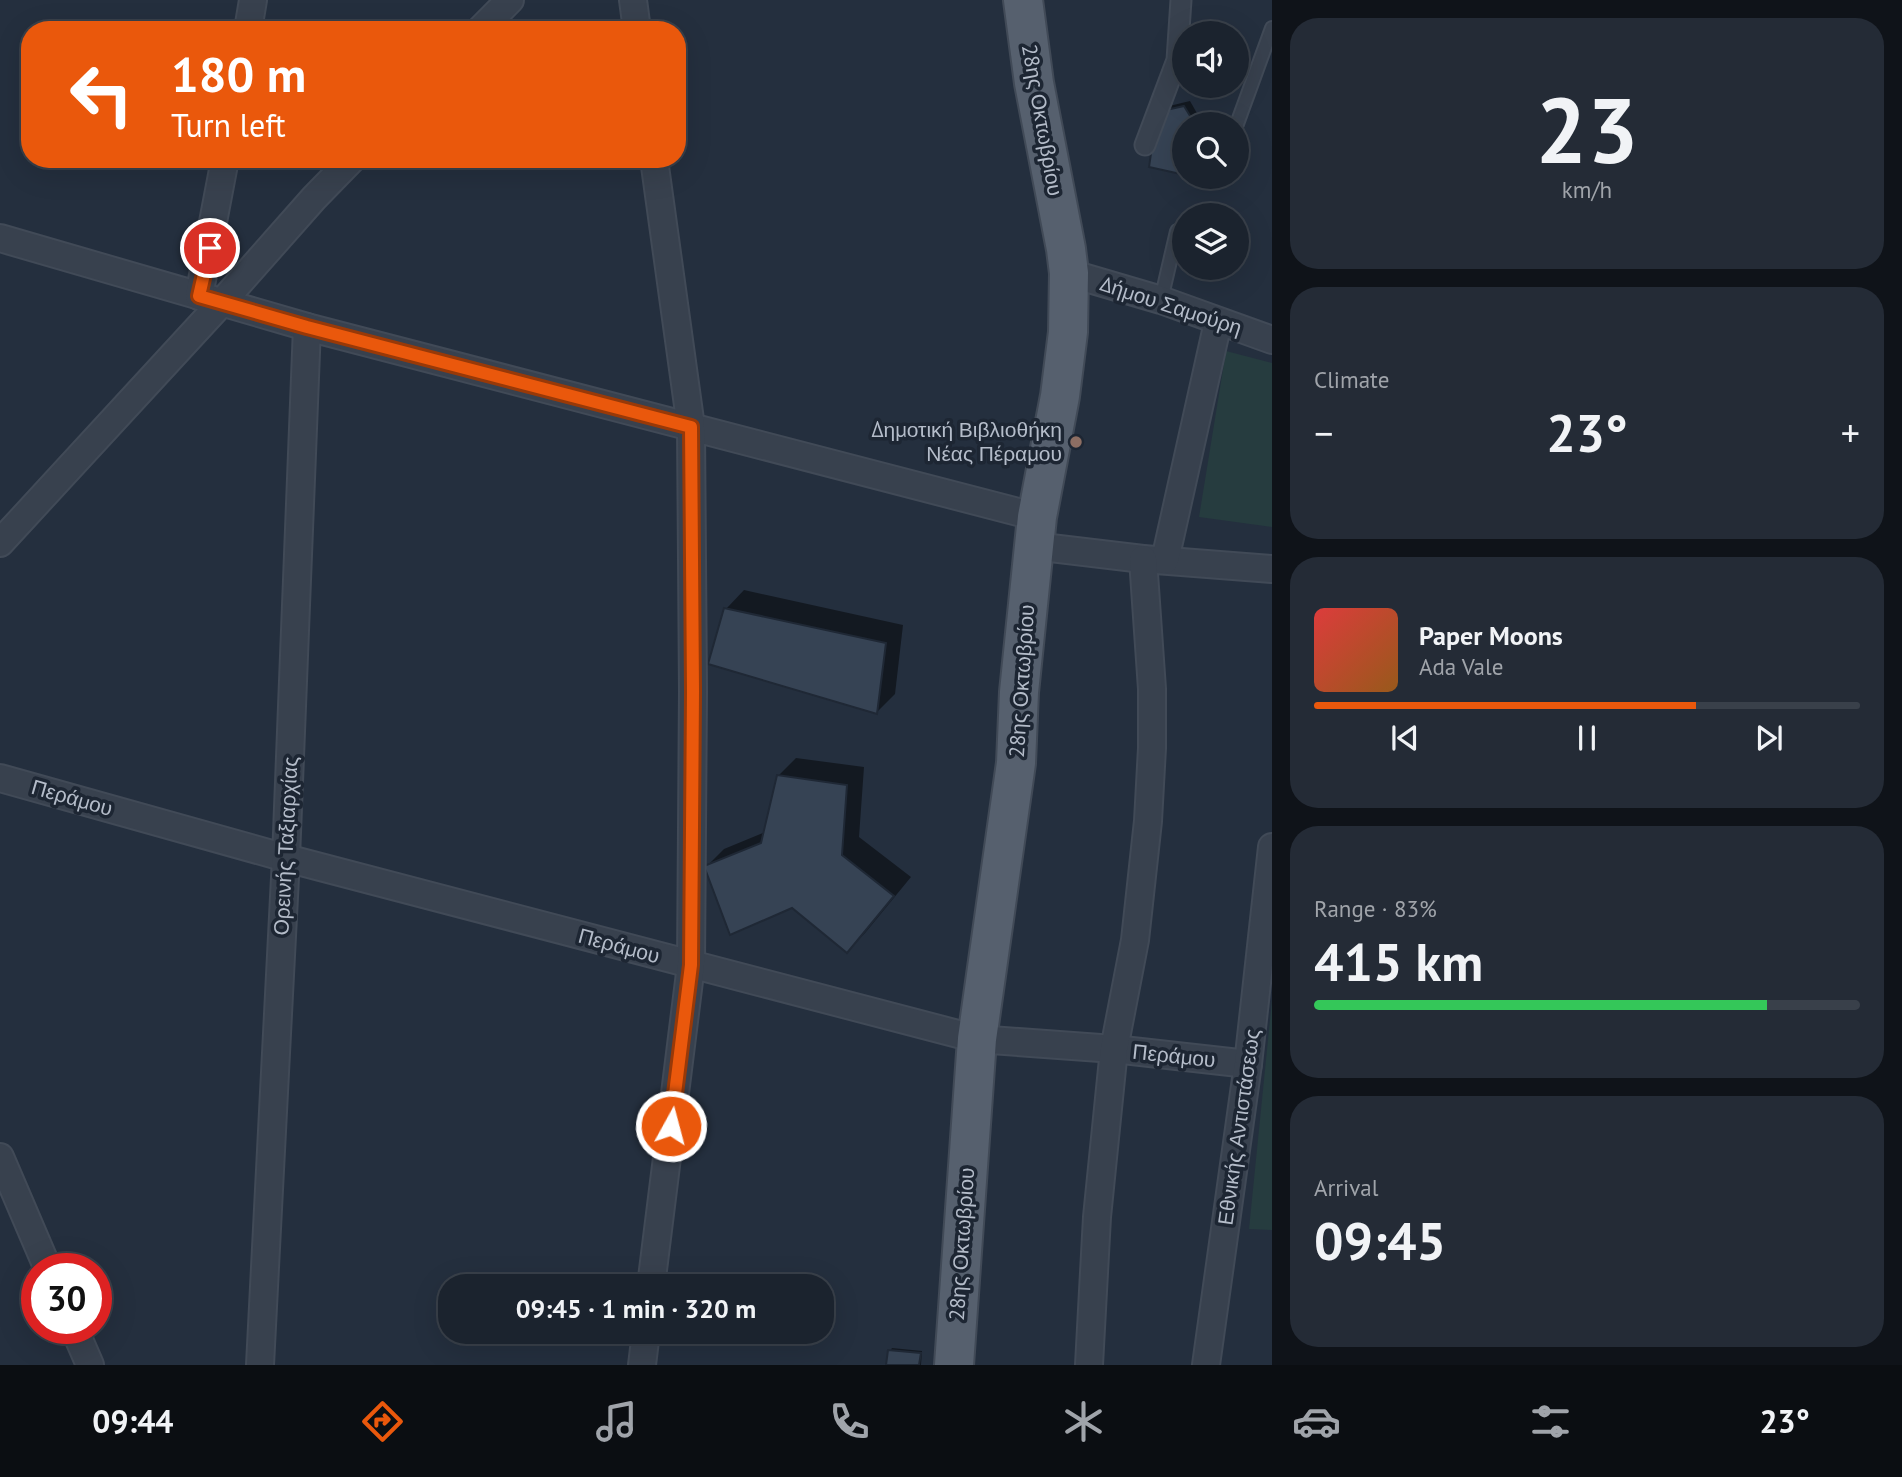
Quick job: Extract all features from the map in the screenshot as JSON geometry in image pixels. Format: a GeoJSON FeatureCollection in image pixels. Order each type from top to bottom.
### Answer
{"type":"FeatureCollection","features":[{"type":"Feature","properties":{"kind":"main road","name":"28ης Οκτωβρίου"},"geometry":{"type":"LineString","coordinates":[[954,1365],[977,1039],[1016,763],[1018,692],[1036,531],[1060,396],[1068,332],[1069,273],[1034,83],[1023,0]]}},
{"type":"Feature","properties":{"kind":"street"},"geometry":{"type":"LineString","coordinates":[[250,21],[253,0]]}},
{"type":"Feature","properties":{"kind":"street"},"geometry":{"type":"LineString","coordinates":[[489,21],[510,0]]}},
{"type":"Feature","properties":{"kind":"street"},"geometry":{"type":"LineString","coordinates":[[633,0],[636,21]]}},
{"type":"Feature","properties":{"kind":"street"},"geometry":{"type":"LineString","coordinates":[[1145,145],[1177,60],[1181,0]]}},
{"type":"Feature","properties":{"kind":"street"},"geometry":{"type":"LineString","coordinates":[[211,299],[224,168]]}},
{"type":"Feature","properties":{"kind":"street"},"geometry":{"type":"LineString","coordinates":[[0,543],[211,299],[343,168]]}},
{"type":"Feature","properties":{"kind":"street"},"geometry":{"type":"LineString","coordinates":[[652,1274],[691,965],[693,691],[691,427],[655,168]]}},
{"type":"Feature","properties":{"kind":"street"},"geometry":{"type":"LineString","coordinates":[[0,238],[307,327],[691,427],[1036,531],[1154,560],[1272,569]]}},
{"type":"Feature","properties":{"kind":"street","name":"Δήμου Σαμούρη"},"geometry":{"type":"LineString","coordinates":[[1069,273],[1161,300],[1272,340]]}},
{"type":"Feature","properties":{"kind":"street"},"geometry":{"type":"LineString","coordinates":[[1089,1365],[1097,1217],[1114,1049],[1135,940],[1149,808],[1154,560],[1218,322]]}},
{"type":"Feature","properties":{"kind":"street","name":"Ορεινής Ταξιαρχίας"},"geometry":{"type":"LineString","coordinates":[[260,1365],[286,858],[307,327]]}},
{"type":"Feature","properties":{"kind":"street","name":"Περάμου"},"geometry":{"type":"LineString","coordinates":[[0,778],[286,858],[977,1039],[1114,1049],[1248,1064]]}},
{"type":"Feature","properties":{"kind":"street","name":"Εθνικής Αντιστάσεως"},"geometry":{"type":"LineString","coordinates":[[1206,1365],[1248,1064],[1272,847]]}},
{"type":"Feature","properties":{"kind":"street"},"geometry":{"type":"LineString","coordinates":[[0,1157],[41,1253]]}},
{"type":"Feature","properties":{"kind":"street"},"geometry":{"type":"LineString","coordinates":[[81,1344],[90,1365]]}},
{"type":"Feature","properties":{"kind":"street"},"geometry":{"type":"LineString","coordinates":[[642,1365],[645,1344]]}},
{"type":"Feature","properties":{"kind":"lane"},"geometry":{"type":"LineString","coordinates":[[1241,112],[1272,29]]}},
{"type":"Feature","properties":{"kind":"lane"},"geometry":{"type":"LineString","coordinates":[[1161,300],[1172,253]]}},
{"type":"Feature","properties":{"kind":"green space"},"geometry":{"type":"Polygon","coordinates":[[[1226,351],[1272,363],[1272,527],[1199,517],[1226,351]]]}},
{"type":"Feature","properties":{"kind":"green space"},"geometry":{"type":"Polygon","coordinates":[[[1272,1000],[1272,1230],[1249,1229],[1272,1000]]]}},
{"type":"Feature","properties":{"kind":"building"},"geometry":{"type":"Polygon","coordinates":[[[1184,106],[1188,112],[1172,112],[1172,172],[1149,167],[1157,112],[1184,106]]]}},
{"type":"Feature","properties":{"kind":"building"},"geometry":{"type":"Polygon","coordinates":[[[724,608],[886,643],[877,714],[708,664],[724,608]]]}},
{"type":"Feature","properties":{"kind":"building"},"geometry":{"type":"Polygon","coordinates":[[[777,775],[847,785],[842,855],[894,896],[847,953],[792,908],[730,935],[704,866],[761,843],[777,775]]]}},
{"type":"Feature","properties":{"kind":"building"},"geometry":{"type":"Polygon","coordinates":[[[888,1350],[921,1353],[919,1365],[886,1365],[888,1350]]]}},
{"type":"Feature","properties":{"kind":"place","name":"Δημοτική Βιβλιοθήκη Νέας Πέραμου"},"geometry":{"type":"Point","coordinates":[1076,442]}},
{"type":"Feature","properties":{"kind":"route"},"geometry":{"type":"LineString","coordinates":[[210,248],[199,296],[307,327],[691,427],[691,965],[671,1126]]}}]}
